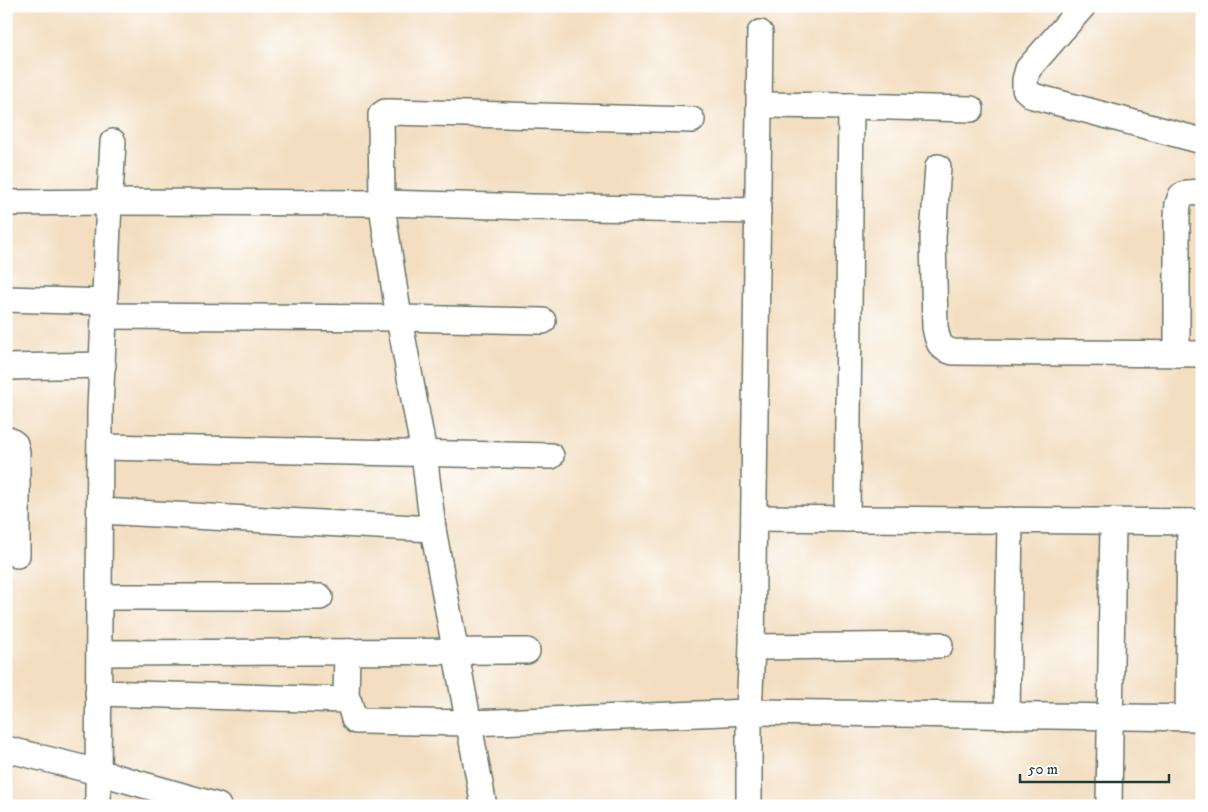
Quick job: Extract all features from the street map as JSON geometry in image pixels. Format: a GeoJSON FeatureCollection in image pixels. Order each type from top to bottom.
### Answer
{"type":"FeatureCollection","features":[{"type":"Feature","properties":{"kind":"street"},"geometry":{"type":"LineString","coordinates":[[1082,6],[1028,69],[1024,80],[1025,89],[1033,96],[1202,142]]}},
{"type":"Feature","properties":{"kind":"street"},"geometry":{"type":"LineString","coordinates":[[749,806],[760,33]]}},
{"type":"Feature","properties":{"kind":"street"},"geometry":{"type":"LineString","coordinates":[[760,105],[971,109]]}},
{"type":"Feature","properties":{"kind":"street"},"geometry":{"type":"LineString","coordinates":[[847,519],[851,106]]}},
{"type":"Feature","properties":{"kind":"street"},"geometry":{"type":"LineString","coordinates":[[490,805],[469,723],[455,651],[433,528],[424,453],[399,318],[382,203],[381,115],[385,112],[692,120]]}},
{"type":"Feature","properties":{"kind":"street"},"geometry":{"type":"LineString","coordinates":[[98,806],[100,410],[113,142]]}},
{"type":"Feature","properties":{"kind":"street"},"geometry":{"type":"LineString","coordinates":[[938,167],[933,237],[935,327],[938,342],[945,350],[953,352],[1202,354]]}},
{"type":"Feature","properties":{"kind":"street"},"geometry":{"type":"LineString","coordinates":[[1177,354],[1178,204],[1181,196],[1188,193],[1202,192]]}},
{"type":"Feature","properties":{"kind":"street"},"geometry":{"type":"LineString","coordinates":[[6,203],[382,203],[758,211]]}},
{"type":"Feature","properties":{"kind":"street"},"geometry":{"type":"LineString","coordinates":[[6,300],[105,309],[543,321]]}},
{"type":"Feature","properties":{"kind":"street"},"geometry":{"type":"LineString","coordinates":[[6,367],[102,365]]}},
{"type":"Feature","properties":{"kind":"street"},"geometry":{"type":"LineString","coordinates":[[6,440],[15,444],[17,452],[12,509],[17,555]]}},
{"type":"Feature","properties":{"kind":"street"},"geometry":{"type":"LineString","coordinates":[[101,447],[551,456]]}},
{"type":"Feature","properties":{"kind":"street"},"geometry":{"type":"LineString","coordinates":[[100,511],[433,528]]}},
{"type":"Feature","properties":{"kind":"street"},"geometry":{"type":"LineString","coordinates":[[347,652],[346,700],[349,702],[356,721],[469,723],[750,712],[1195,718],[1196,522],[754,518]]}},
{"type":"Feature","properties":{"kind":"street"},"geometry":{"type":"LineString","coordinates":[[1007,716],[1010,520]]}},
{"type":"Feature","properties":{"kind":"street"},"geometry":{"type":"LineString","coordinates":[[1109,806],[1114,521]]}},
{"type":"Feature","properties":{"kind":"street"},"geometry":{"type":"LineString","coordinates":[[100,597],[320,597]]}},
{"type":"Feature","properties":{"kind":"street"},"geometry":{"type":"LineString","coordinates":[[752,647],[940,645]]}},
{"type":"Feature","properties":{"kind":"street"},"geometry":{"type":"LineString","coordinates":[[99,653],[527,651]]}},
{"type":"Feature","properties":{"kind":"street"},"geometry":{"type":"LineString","coordinates":[[98,693],[346,700]]}},
{"type":"Feature","properties":{"kind":"street"},"geometry":{"type":"LineString","coordinates":[[6,749],[98,772],[218,806]]}}]}
